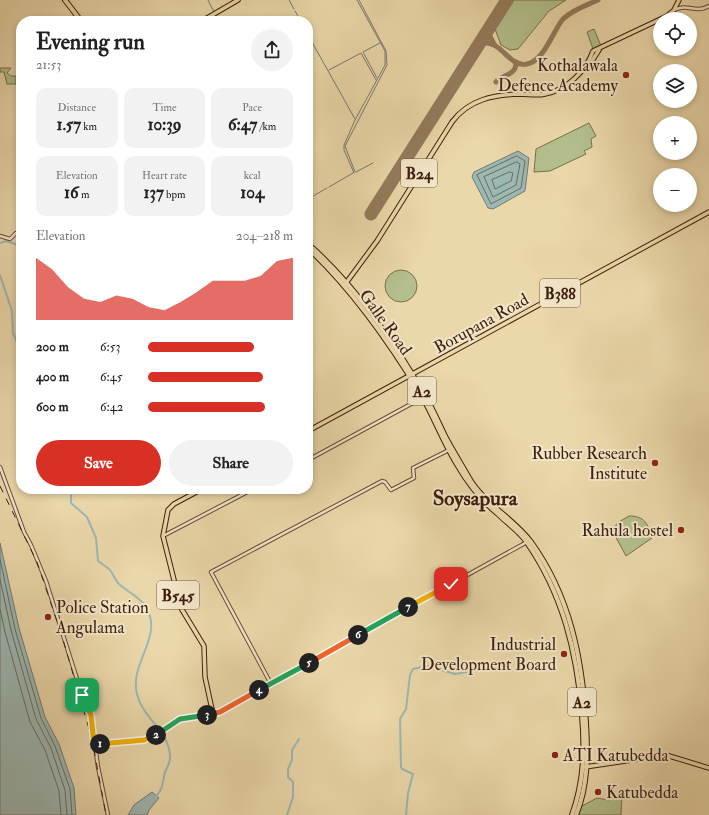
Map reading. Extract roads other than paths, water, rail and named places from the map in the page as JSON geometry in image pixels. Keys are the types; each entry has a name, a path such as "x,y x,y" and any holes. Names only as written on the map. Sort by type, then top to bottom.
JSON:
{"highway":[{"path":"64,0 74,16"},
{"path":"64,0 77,16"},
{"name":"Galle Road","path":"313,249 343,282 425,396 446,439 477,490 528,541 550,573 568,616 581,668 587,734 585,767"},
{"name":"Galle Road","path":"313,253 343,282"},
{"name":"Galle Road","path":"410,376 449,450 477,495 528,541 550,582 571,639 581,690 585,767"},
{"name":"A2","path":"572,815 578,798 585,767"},
{"name":"A2","path":"576,815 583,792 585,767"}],"main road":[{"path":"211,16 238,0"},
{"path":"674,10 679,0"},
{"name":"B24","path":"343,282 351,275 377,241 456,116 484,99 495,95 542,95 550,93 577,77 593,57 595,52 602,47 667,16 674,10"},
{"name":"Borupana Road","path":"313,428 709,212"},
{"name":"B545","path":"193,494 174,504 168,510 163,536 165,549 182,610 204,646 205,677 213,714"},
{"path":"585,767 666,755 709,768"}],"street":[{"path":"674,10 685,7 700,11 709,6"},
{"path":"0,236 10,239 16,233"},
{"path":"313,457 422,398"},
{"path":"271,684 211,572 382,481 385,482 391,490 414,478 413,468 449,450"},
{"path":"0,467 24,532 46,582 82,695 91,715 94,744 108,815"},
{"path":"163,536 243,494"},
{"path":"94,744 144,740 157,734 180,719 220,712 528,541"}],"water":[{"path":"518,151 529,158 525,191 493,209 488,208 472,177 474,172"},
{"path":"0,543 19,628 45,717 59,744 74,788 76,815 0,815"},
{"path":"152,792 159,798 149,810 147,815 128,815 134,805"}],"waterway":[{"path":"208,0 214,12"},
{"path":"289,0 294,9"},
{"path":"354,173 344,150 344,145 355,120 385,65 385,51 357,0"},
{"path":"355,172 345,146 387,65 386,51 359,0"},
{"path":"295,11 298,16"},
{"path":"377,78 363,52 380,43"},
{"path":"313,44 355,119"},
{"path":"329,70 361,53 376,80"},
{"path":"356,172 373,163"},
{"path":"329,187 353,173"},
{"path":"313,196 327,188"},
{"path":"0,243 6,241 16,244"},
{"path":"0,275 12,311 13,333 16,340"},
{"path":"71,494 71,503 87,517 96,538 98,561 110,570 118,583 143,603 150,618 151,629 149,640 141,661 136,683 140,703 166,740 169,749 170,762 165,772 162,788 156,797"},
{"path":"406,815 408,793 413,774 402,769 401,767 400,719 406,709 410,675 413,669 427,666 455,674 467,672"},
{"path":"287,815 293,797 293,782 288,777 288,769 292,760 292,750 299,739"}],"railway":[{"path":"0,486 37,562 62,636 92,739 106,815"}],"place":[{"name":"Kothalawala Defence Academy","path":"626,75"},
{"name":"Rubber Research Institute","path":"655,463"},
{"name":"Rahula hostel","path":"681,530"},
{"name":"Police Station Angulama","path":"48,617"},
{"name":"Industrial Development Board","path":"564,654"},
{"name":"ATI Katubedda","path":"555,755"},
{"name":"Katubedda","path":"598,792"}],"district":[{"name":"Soysapura","path":"475,498"}]}
